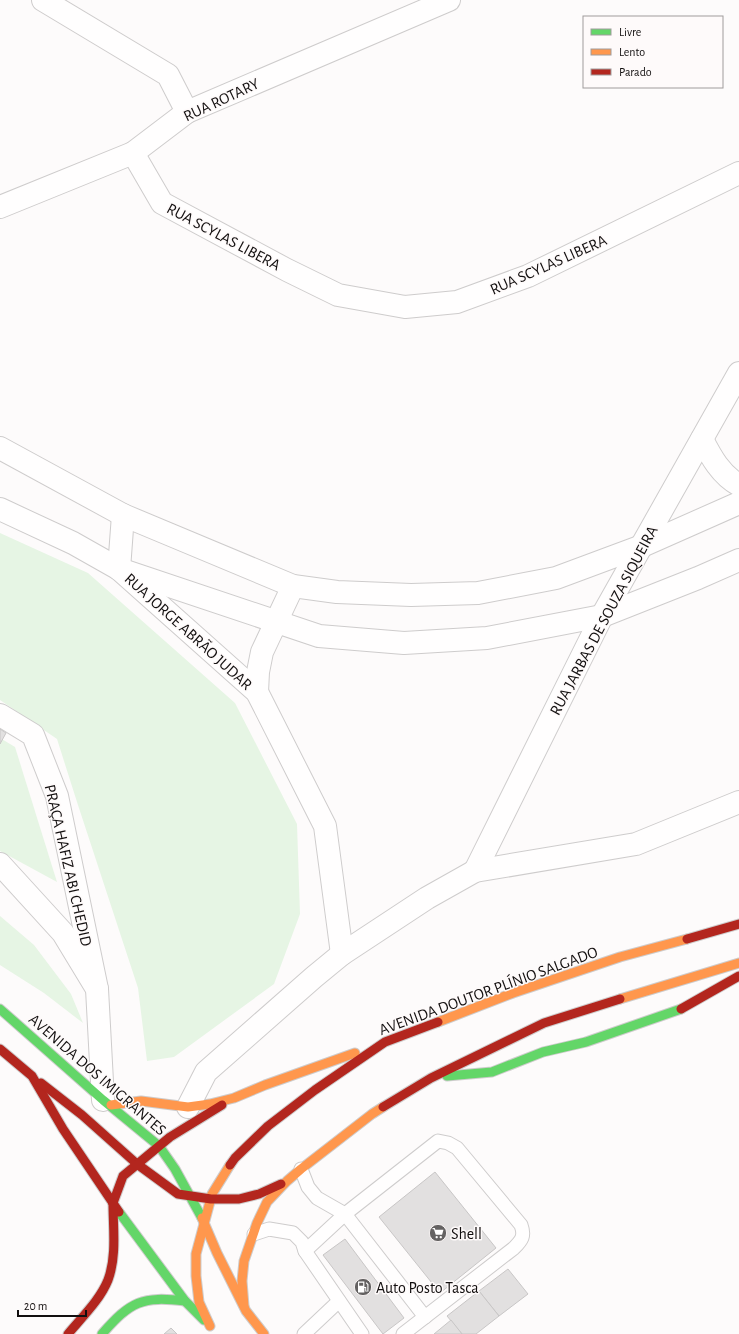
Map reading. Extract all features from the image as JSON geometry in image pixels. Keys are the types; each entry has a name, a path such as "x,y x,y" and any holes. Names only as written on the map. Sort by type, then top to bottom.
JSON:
{"main road":[{"name":"AVENIDA DOUTOR PLÍNIO SALGADO","path":"210,1326 199,1302 196,1276 196,1254 211,1199 220,1180 235,1158 268,1126 315,1090 385,1042 513,993 620,957 739,924"},
{"path":"244,1306 242,1281 244,1261 257,1222 267,1202 301,1169 372,1114 431,1078 544,1023 739,963"},
{"path":"431,1078 492,1072 543,1052 586,1042 682,1009 739,976"},
{"name":"AVENIDA DOS IMIGRANTES","path":"0,1009 159,1146 175,1169 205,1224 217,1253 246,1311 264,1334"},
{"path":"68,1334 98,1298 108,1279 112,1260 112,1203 123,1176 159,1146 212,1110 234,1098 265,1085 385,1042"},
{"path":"0,1049 82,1115 137,1164 178,1194 211,1199 239,1199 260,1194 287,1181"},
{"path":"32,1076 63,1129 112,1203 185,1301 217,1334"},
{"path":"107,1102 141,1101 188,1106 210,1104 234,1098"},
{"path":"102,1334 116,1317 135,1303 152,1299 185,1301"}],"street":[{"path":"43,0 168,74 187,112"},
{"name":"RUA ROTARY","path":"1,206 133,154 187,112 449,0"},
{"name":"RUA SCYLAS LIBERA","path":"133,154 162,203 287,270 338,295 404,308 457,302 528,276 733,182"},
{"name":"RUA JARBAS DE SOUZA SIQUEIRA","path":"475,871 602,616 739,373"},
{"path":"702,439 714,463 739,485"},
{"path":"0,448 123,515 293,586 337,592 411,595 478,593 556,578 642,546 739,503"},
{"name":"RUA JORGE ABRÃO JUDAR","path":"0,509 73,543 119,569 257,692 326,826 342,954"},
{"path":"123,515 119,569 319,636 404,643 487,638 602,616 739,560"},
{"path":"257,692 258,672 262,652 293,586"},
{"name":"PRAÇA HAFIZ ABI CHEDID","path":"0,715 33,735 56,796 97,989 107,1102"},
{"path":"188,1106 206,1072 342,954 427,898 475,871 636,844 739,802"},
{"name":"PRAÇA HAFIZ ABI CHEDID","path":"0,864 63,933 97,989"}],"lane":[{"path":"305,1251 344,1214 438,1140 457,1148 521,1225 524,1233 521,1240 403,1334"},
{"path":"301,1169 308,1187 318,1198 344,1214 425,1317"},
{"path":"254,1234 269,1230 293,1233 302,1242 305,1251 362,1334"},
{"path":"304,1334 339,1301"}],"green space":[{"path":"0,533 88,573 235,703 297,824 300,914 274,984 174,1057 147,1061 138,988 57,739 0,700"},
{"path":"0,738 15,747 57,882 0,851"},
{"path":"0,916 34,945 71,994 83,1023 44,993 0,965"}],"building":[{"path":"0,729 6,733 0,744"},
{"name":"Shell","path":"435,1172 496,1248 440,1293 379,1217"},
{"name":"Auto Posto Tasca","path":"345,1239 404,1318 383,1334 323,1255"},
{"path":"508,1269 528,1294 499,1316 479,1291"},
{"path":"479,1291 499,1316 476,1334 462,1334 447,1316"},
{"path":"451,1320 462,1334 434,1334"},
{"path":"171,1328 177,1334 164,1334"}],"traffic: fast":[{"path":"0,1009 103,1100 159,1146 175,1169 202,1218"},
{"path":"447,1076 492,1072 543,1052 586,1042 681,1009"},
{"path":"119,1212 185,1301 204,1320"},
{"path":"102,1334 121,1314 138,1303 158,1299 185,1301"}],"traffic: slow":[{"path":"438,1022 513,993 620,957 687,939"},
{"path":"620,999 739,963"},
{"path":"111,1105 141,1101 188,1107 210,1104 234,1098 265,1085 355,1053"},
{"path":"244,1306 242,1281 244,1261 257,1223 267,1202 301,1169 383,1107"},
{"path":"210,1326 199,1302 196,1276 196,1254 212,1194 230,1165"},
{"path":"202,1218 217,1253 246,1311 264,1334"}],"traffic: jam":[{"path":"687,939 739,924"},
{"path":"681,1009 739,976"},
{"path":"383,1107 431,1078 544,1023 620,999"},
{"path":"230,1165 235,1158 268,1126 315,1090 385,1042 438,1022"},
{"path":"0,1049 32,1076 63,1129 119,1212"},
{"path":"41,1083 82,1115 137,1164 178,1194 211,1199 239,1199 259,1194 281,1184"},
{"path":"113,1203 123,1176 170,1137 222,1105"},
{"path":"68,1334 96,1301 108,1280 114,1252 113,1203"}],"place":[{"name":"Shell","path":"438,1233"},
{"name":"Auto Posto Tasca","path":"363,1287"}]}
